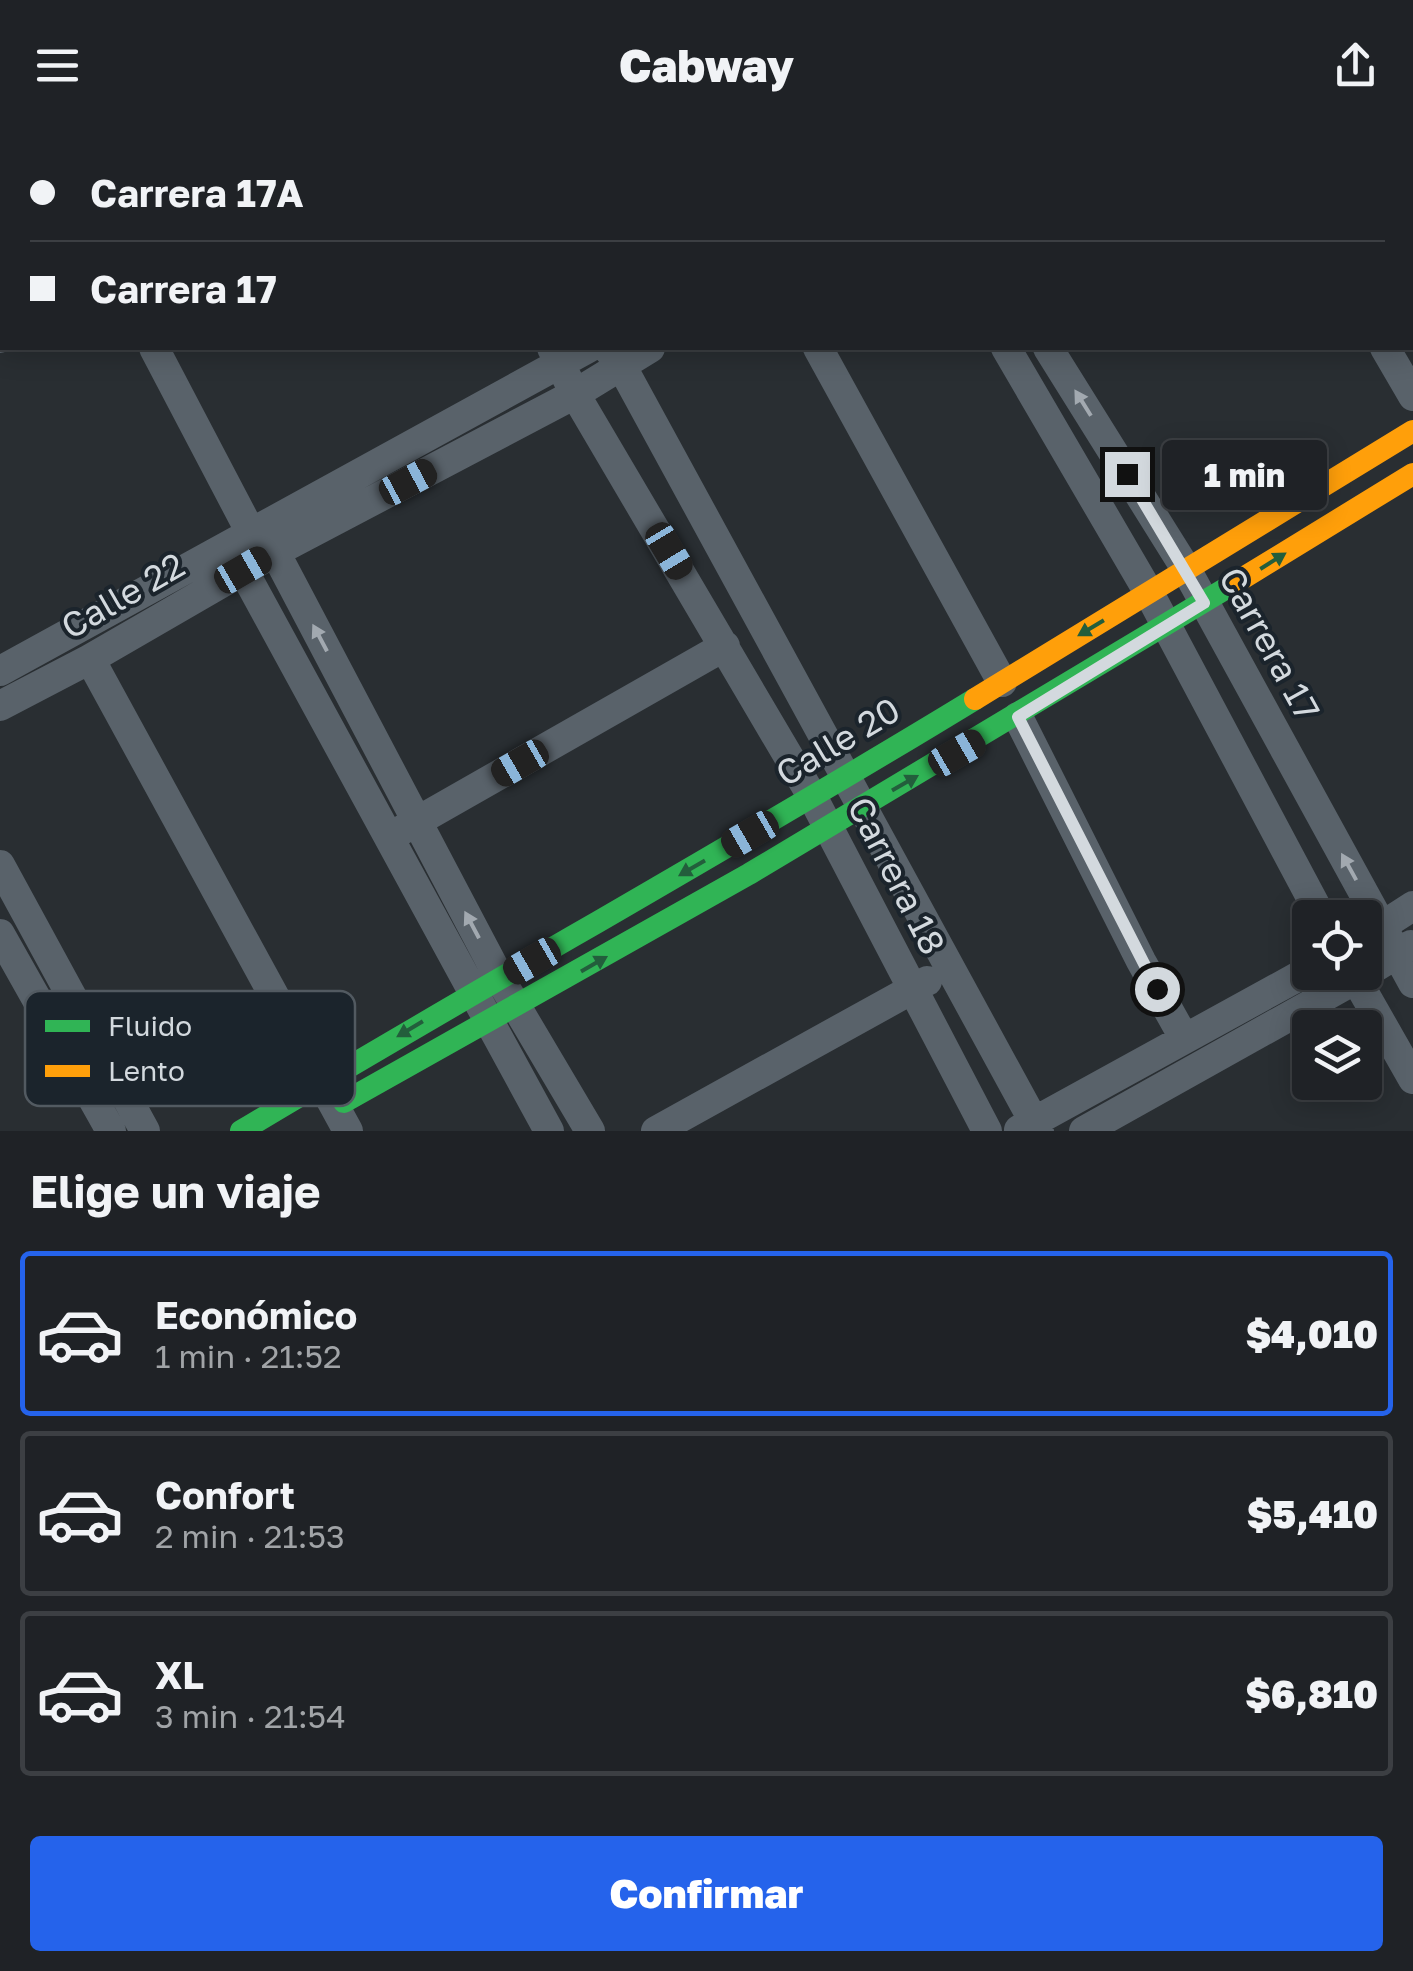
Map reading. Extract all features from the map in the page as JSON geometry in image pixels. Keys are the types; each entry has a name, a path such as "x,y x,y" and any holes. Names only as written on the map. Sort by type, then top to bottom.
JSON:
{"street":[{"path":"155,350 250,531 275,552 500,979 590,1131"},
{"name":"Calle 22","path":"0,706 275,552 576,394 614,356 641,350"},
{"path":"819,350 1002,682"},
{"path":"1007,350 1149,592 1312,900"},
{"name":"Carrera 17","path":"1049,350 1186,569 1357,900"},
{"path":"1385,350 1413,396"},
{"name":"Calle 22","path":"0,671 557,355"},
{"name":"Carrera 18","path":"557,355 576,394 813,798 987,1131"},
{"name":"Carrera 18","path":"614,356 865,806 1030,1127"},
{"name":"Calle 20","path":"355,1090 472,992 813,798 1413,432"},
{"name":"Calle 20","path":"355,1096 519,1008 1018,717 1413,474"},
{"path":"250,531 243,570 549,1131"},
{"path":"388,838 725,646"},
{"path":"90,659 269,991"},
{"path":"1018,717 1184,1038"},
{"path":"0,865 68,991"},
{"path":"1382,926 1413,906"},
{"path":"0,934 32,991"},
{"name":"Carrera 17","path":"1382,937 1405,949 1413,983"},
{"path":"1382,961 1405,949"},
{"path":"656,1131 950,966"},
{"path":"1030,1127 1292,980"},
{"path":"1084,1131 1330,990"},
{"path":"1362,990 1413,1078"},
{"path":"97,1106 111,1131"},
{"path":"130,1106 144,1131"},
{"name":"Calle 20","path":"241,1131 332,1109"}],"traffic: fast":[{"path":"355,1096 749,874 1235,583"},
{"path":"355,1064 975,699"},
{"path":"241,1131 283,1106"}],"traffic: slow":[{"path":"975,699 1413,431"},
{"path":"1235,583 1413,474"}],"route":[{"path":"1127,474 1204,603 1018,717 1157,989"}]}
